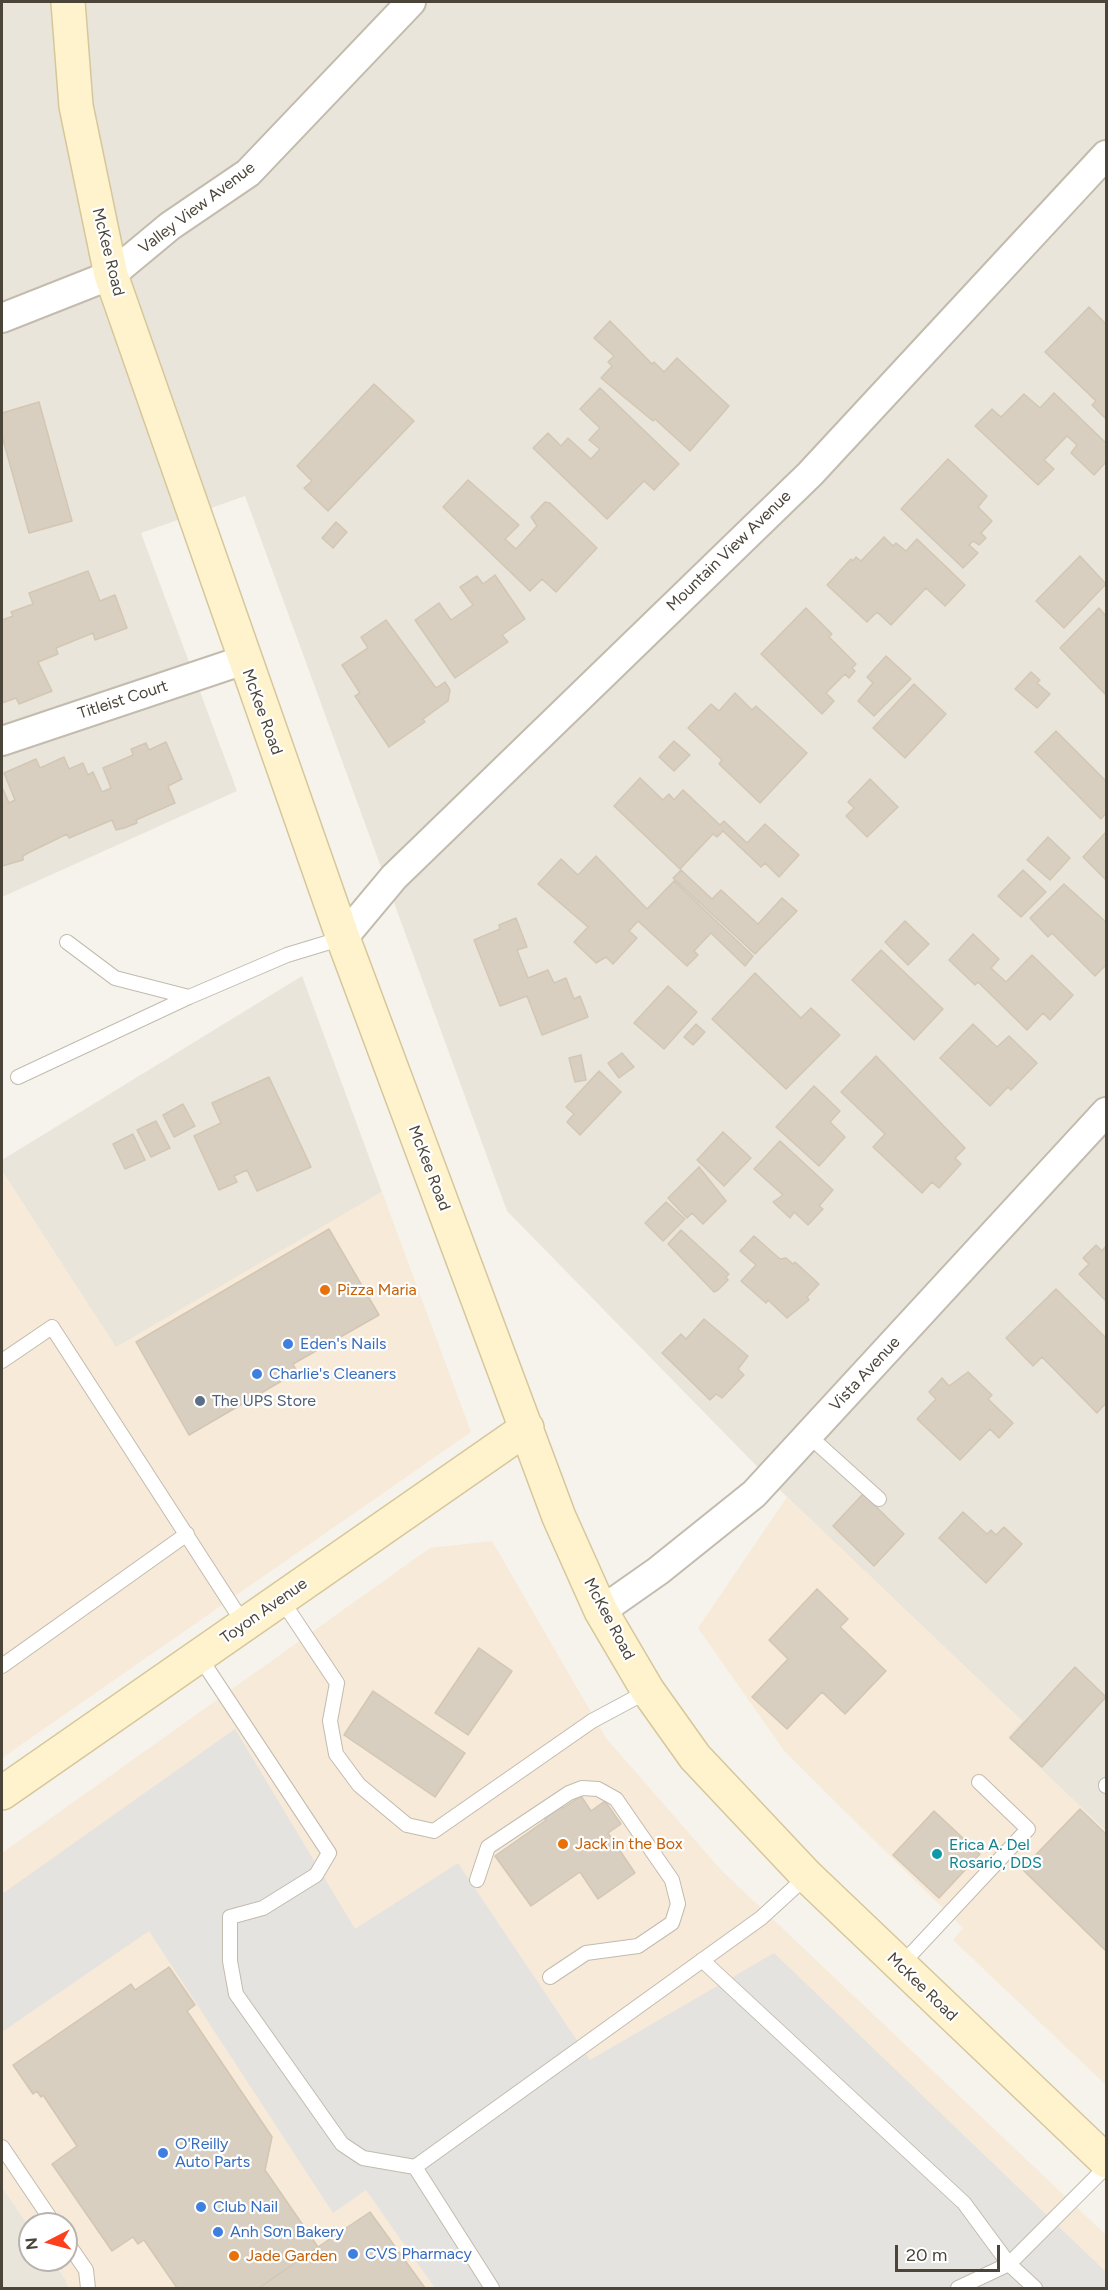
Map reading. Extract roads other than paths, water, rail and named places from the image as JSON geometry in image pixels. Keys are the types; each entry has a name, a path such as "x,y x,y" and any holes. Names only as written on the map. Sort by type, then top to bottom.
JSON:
{"street":[{"name":"McKee Road","path":"68,2 76,106 111,276 343,938 559,1517 601,1611 648,1691 696,1757 807,1876 1107,2161"},
{"name":"Valley View Avenue","path":"2,318 111,276 170,226 248,173 411,2"},
{"name":"Mountain View Avenue","path":"343,938 394,877 810,474 1107,155"},
{"name":"Titleist Court","path":"2,741 244,660"},
{"name":"Vista Avenue","path":"601,1611 658,1571 754,1494 1107,1112"},
{"name":"Toyon Avenue","path":"5,1783 199,1656 527,1428"}],"lane":[{"path":"18,1077 189,997 287,955 343,938"},
{"path":"67,942 115,978 189,997"},
{"path":"2,1361 52,1327 244,1624"},
{"path":"808,1435 879,1499"},
{"path":"2,1666 187,1534"},
{"path":"281,1599 337,1683 330,1721 336,1754 359,1785 407,1825 434,1831 592,1721 648,1691"},
{"path":"199,1656 329,1852 316,1875 264,1908 231,1917 230,1961 236,1994 342,2144 363,2158 415,2167 761,1918 807,1876"},
{"path":"900,1966 1028,1829 979,1782"},
{"path":"477,1880 488,1847 569,1793 582,1788 598,1789 616,1799 672,1880 678,1904 672,1923 638,1946 586,1953 550,1977"},
{"path":"702,1960 964,2203 1009,2264 1035,2289"},
{"path":"2,2147 46,2212"},
{"path":"415,2167 492,2289"},
{"path":"958,2289 1009,2264 1107,2167"},
{"path":"78,2258 86,2270 88,2289"}],"place":[{"name":"Pizza Maria","path":"325,1290"},
{"name":"Eden's Nails","path":"288,1344"},
{"name":"Charlie's Cleaners","path":"257,1374"},
{"name":"The UPS Store","path":"200,1401"},
{"name":"Jack in the Box","path":"563,1844"},
{"name":"Erica A. Del Rosario, DDS","path":"937,1854"},
{"name":"O'Reilly Auto Parts","path":"163,2153"},
{"name":"Club Nail","path":"201,2207"},
{"name":"Anh Sơn Bakery","path":"218,2232"},
{"name":"CVS Pharmacy","path":"353,2254"},
{"name":"Jade Garden","path":"234,2256"}]}
